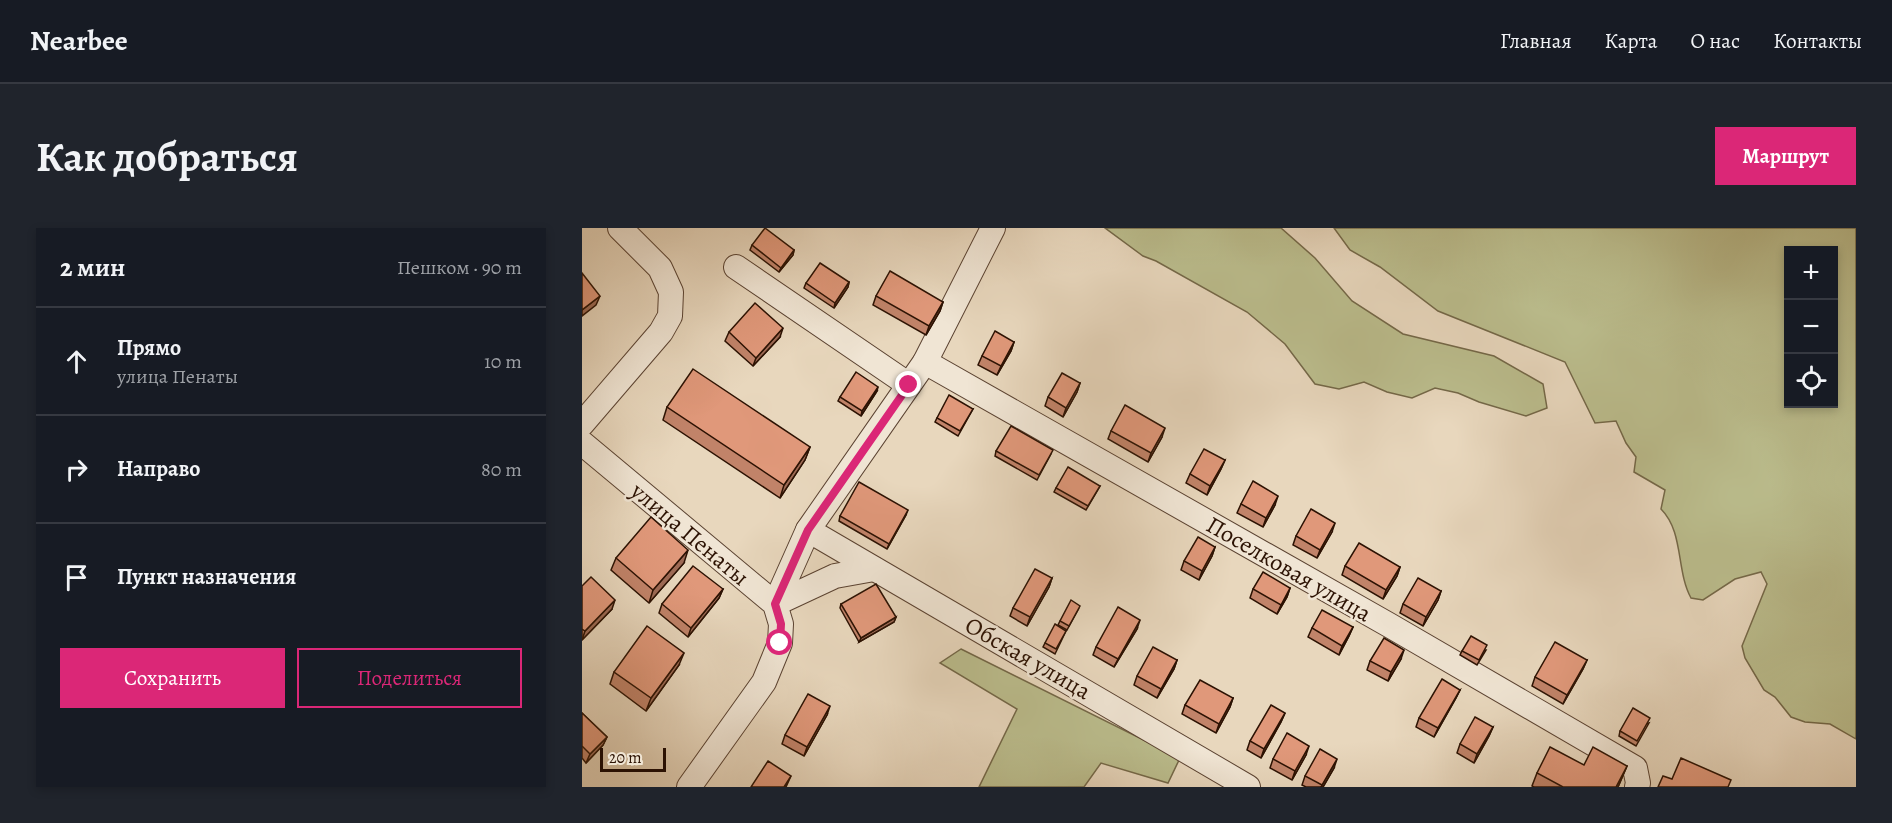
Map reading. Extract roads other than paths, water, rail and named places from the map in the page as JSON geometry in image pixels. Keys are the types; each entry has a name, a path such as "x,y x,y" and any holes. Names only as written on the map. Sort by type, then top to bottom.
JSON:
{"street":[{"path":"582,424 662,332 670,316 671,292 660,268 620,228"},
{"path":"689,787 764,682 780,643 781,624 775,604 808,530 925,362 993,228"},
{"path":"736,267 909,385"},
{"name":"Поселковая улица","path":"925,362 1635,768 1637,787"},
{"name":"улица Пенаты","path":"582,443 775,604"},
{"name":"Обская улица","path":"808,530 1248,787"},
{"path":"775,604 835,576 874,568"}]}
